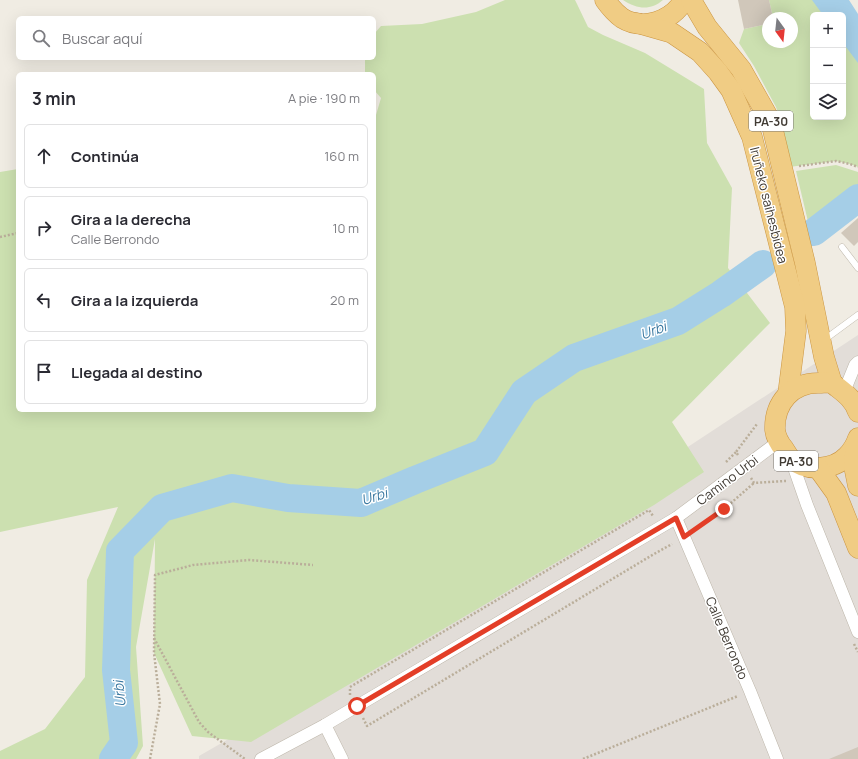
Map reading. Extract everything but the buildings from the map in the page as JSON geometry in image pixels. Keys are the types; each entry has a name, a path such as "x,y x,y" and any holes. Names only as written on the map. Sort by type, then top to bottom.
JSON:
{"highway":[{"name":"PA-30","path":"605,0 611,9 623,18 637,23 652,23 668,18 680,7 684,0"},
{"name":"Iruñeko saihesbidea","path":"691,0 707,27 741,69 771,122 805,263 824,357 838,388"},
{"name":"Iruñeko saihesbidea","path":"637,23 672,32 700,52 718,72 731,90 752,137 795,307 796,331 788,394"},
{"path":"788,394 799,387 812,383 838,388"},
{"name":"PA-30","path":"838,388 852,399 858,412"},
{"name":"PA-30","path":"788,394 780,406 775,418 775,432 778,442 791,459 804,466 818,468 834,465 847,457 857,441"},
{"name":"PA-30","path":"857,441 854,466 858,486"},
{"name":"PA-30","path":"818,468 836,493 858,548"}],"street":[{"path":"838,388 858,362"},
{"name":"Camino Urbi","path":"261,759 357,706 676,518 778,442"},
{"path":"791,459 807,505 858,632"},
{"name":"Calle Berrondo","path":"676,518 750,691 777,759"},
{"path":"325,724 342,759"}],"lane":[{"path":"842,247 858,268"},
{"path":"821,342 858,315"}],"path":[{"path":"782,167 836,161 858,167"},
{"path":"0,237 16,233"},
{"path":"721,467 736,452 760,421"},
{"path":"736,452 754,483"},
{"path":"655,519 648,510 350,687 350,694 367,726 684,537 724,509 754,483 786,482"},
{"path":"150,759 160,704 154,653 155,576 193,565 249,560 313,565"},
{"path":"154,638 199,722 208,732 245,759"},
{"path":"583,759 750,691"},
{"path":"344,698 350,694"}],"shaded area":[{"path":"858,335 858,759 199,759 199,756 388,647"}],"green space":[{"path":"505,0 575,0 588,27 645,53 704,89 707,143 732,188 728,268 770,323 672,422 704,472 654,505 251,742 192,736 154,653 155,539 136,647 143,746 136,759 0,759 0,751 45,729 85,677 87,580 118,507 0,532 0,172 16,169 16,412 376,412 376,115 381,98 376,92 376,72 365,72 365,60 376,60 376,32 381,26 422,24 476,12"},
{"path":"623,0 663,0 653,6 643,8"},
{"path":"769,0 814,0 823,12 810,12 810,120 846,120 846,45 858,62 858,167 836,161 789,167 783,127 776,107 754,66 739,43 744,29 762,25 762,48 798,48 798,12 772,12"},
{"path":"836,165 858,172 858,195 810,230 796,171"}],"water":[{"path":"812,0 849,0 858,14 858,63 846,47 846,12 821,12"}],"waterway":[{"name":"Urbi","path":"814,232 858,198"},
{"name":"Urbi","path":"113,759 124,743 116,670 120,551 162,508 232,488 288,498 361,503 485,452 524,392 574,358 678,321 721,294 763,264"}],"route":[{"path":"357,706 676,518 684,537 724,509"}]}
